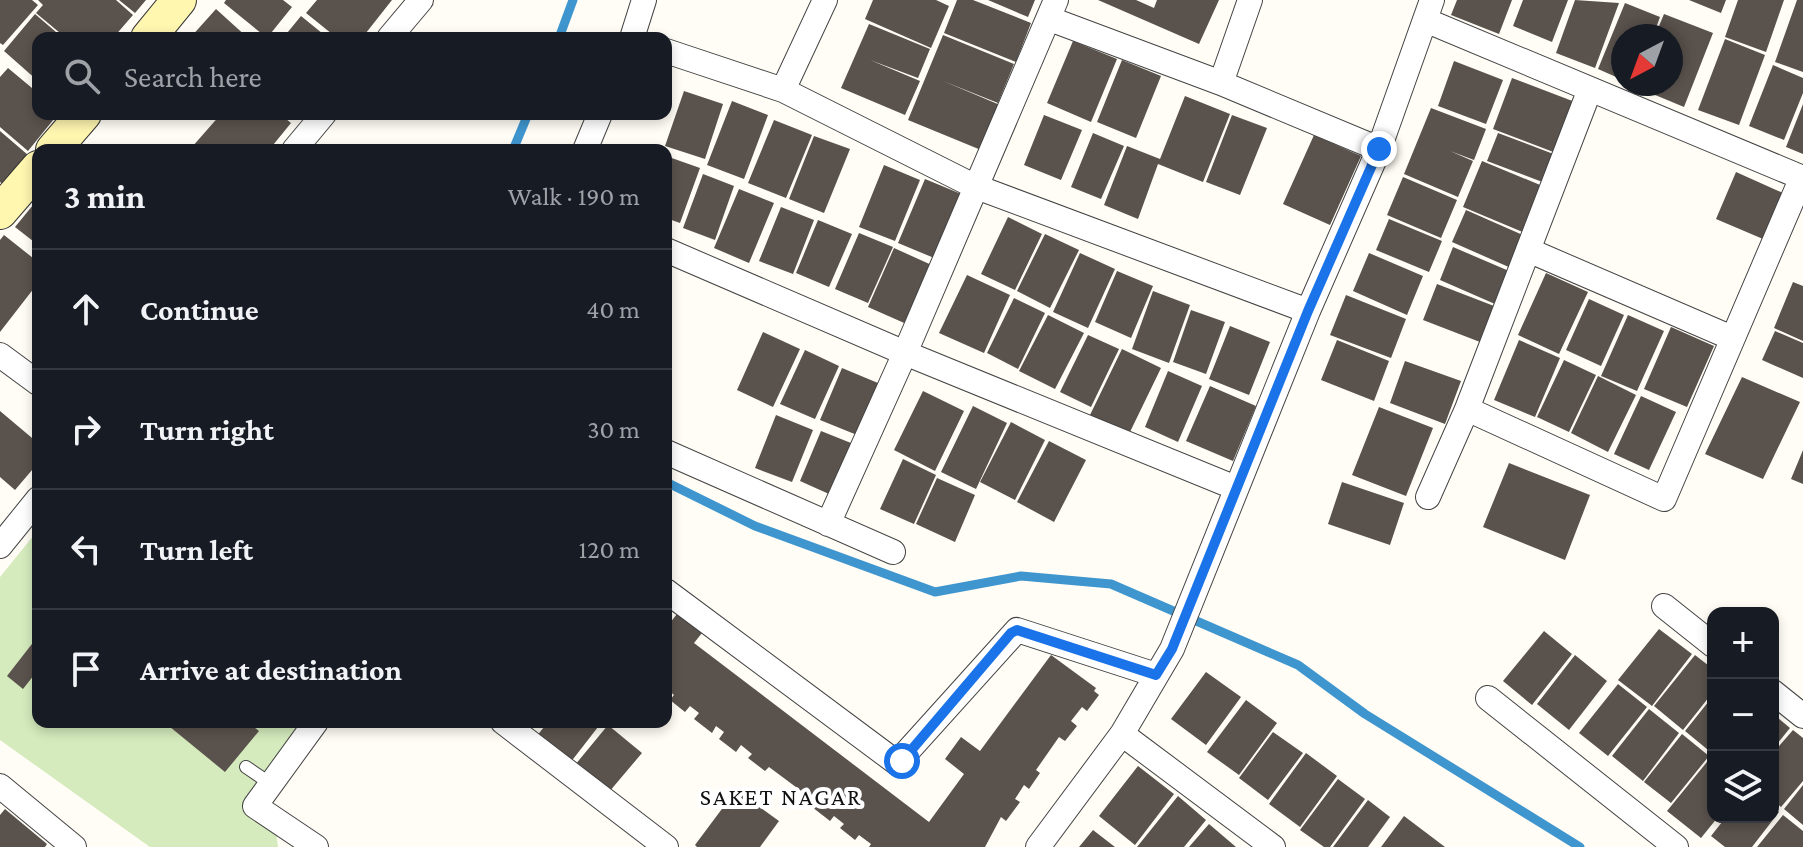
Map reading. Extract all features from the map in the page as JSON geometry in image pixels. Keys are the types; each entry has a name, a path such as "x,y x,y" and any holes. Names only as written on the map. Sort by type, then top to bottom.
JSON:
{"street":[{"path":"153,32 179,0"},
{"path":"394,32 421,0"},
{"path":"634,32 644,0"},
{"path":"783,90 825,0"},
{"path":"1221,83 1250,0"},
{"path":"828,524 1053,9 1379,149"},
{"path":"1038,847 1122,734 1172,649 1308,311 1379,149 1429,10 1590,89 1802,177 1664,499 1467,409"},
{"path":"672,53 783,90 974,186 1308,311"},
{"path":"1428,497 1467,409 1590,89"},
{"path":"65,144 80,120"},
{"path":"299,144 319,120"},
{"path":"588,144 598,120"},
{"path":"0,212 32,175"},
{"path":"1528,250 1732,338"},
{"path":"672,253 905,353 1236,488"},
{"path":"0,355 32,379"},
{"path":"672,455 893,552"},
{"path":"0,546 32,506"},
{"path":"672,595 897,763 1017,630 1156,675"},
{"path":"1664,606 1707,640"},
{"path":"1779,697 1803,716"},
{"path":"1488,698 1676,847"},
{"path":"312,728 255,806 316,847"},
{"path":"511,728 666,847"},
{"path":"1122,734 1273,847"},
{"path":"0,786 74,847"}],"lane":[{"path":"246,767 271,784"}],"green space":[{"path":"32,537 32,728 318,728 272,796 278,847 150,847 0,740 0,577"}],"building":[{"path":"0,0 32,0 38,5 3,45 0,43"},
{"path":"38,0 116,0 133,15 118,32 59,32 36,13 43,5"},
{"path":"119,0 146,0 135,13"},
{"path":"226,0 283,0 292,7 272,32 260,32 224,3"},
{"path":"317,0 392,0 367,32 330,32 306,13"},
{"path":"873,0 936,0 949,6 931,48 865,19"},
{"path":"957,0 973,0 1031,23 1016,62 944,33"},
{"path":"988,0 1035,0 1028,17"},
{"path":"1098,0 1136,0 1154,8 1157,0 1219,0 1199,44"},
{"path":"1457,0 1512,0 1499,34 1451,15"},
{"path":"1523,0 1568,0 1552,42 1513,26"},
{"path":"1575,0 1619,3 1595,68 1556,53"},
{"path":"1689,0 1726,0 1721,13"},
{"path":"1738,0 1784,0 1766,52 1725,37"},
{"path":"1797,0 1803,0 1803,72 1775,62"},
{"path":"1625,3 1660,17 1657,24 1616,24"},
{"path":"216,9 241,32 195,32"},
{"path":"35,14 56,32 32,32 32,76 4,51"},
{"path":"1664,14 1713,33 1684,107 1658,96 1683,96 1683,24 1660,24"},
{"path":"301,16 321,32 288,32"},
{"path":"869,24 930,49 918,78 870,60 920,81 905,115 841,88"},
{"path":"943,35 1014,64 998,103 943,81 1000,105 981,150 908,120"},
{"path":"1611,37 1611,75 1598,69"},
{"path":"1725,39 1765,55 1739,125 1698,110"},
{"path":"1073,41 1117,59 1091,122 1047,103"},
{"path":"1122,60 1161,76 1136,138 1097,122"},
{"path":"1454,61 1503,80 1486,124 1438,106"},
{"path":"1773,65 1803,78 1803,93 1784,140 1749,126"},
{"path":"8,68 32,88 32,120 53,120 28,151 0,127 0,77"},
{"path":"1512,78 1575,102 1556,153 1493,129"},
{"path":"684,91 723,104 705,159 666,144"},
{"path":"1185,96 1230,114 1203,182 1158,164 1138,219 1104,205 1127,146 1160,159"},
{"path":"732,101 768,115 744,179 707,165"},
{"path":"1803,104 1803,154 1786,147"},
{"path":"1431,108 1486,129 1474,160 1450,151 1473,161 1458,197 1404,174"},
{"path":"1044,115 1082,130 1061,180 1024,165"},
{"path":"1232,115 1267,128 1240,195 1206,182"},
{"path":"216,120 287,120 291,123 274,144 195,144"},
{"path":"774,120 812,135 786,198 748,183"},
{"path":"0,131 28,155 3,184 0,182"},
{"path":"1093,133 1124,146 1101,199 1071,187"},
{"path":"1498,133 1556,155 1545,183 1487,161"},
{"path":"1314,135 1361,156 1330,225 1283,204"},
{"path":"814,136 850,149 824,213 789,199"},
{"path":"672,158 700,168 680,223 672,220"},
{"path":"1482,161 1545,187 1525,233 1463,207"},
{"path":"884,165 920,180 895,241 859,227"},
{"path":"1736,172 1783,193 1763,239 1716,219"},
{"path":"703,174 734,186 715,240 683,228"},
{"path":"1403,177 1457,200 1441,238 1387,215"},
{"path":"925,179 966,196 939,260 898,243"},
{"path":"739,189 774,203 749,263 714,248"},
{"path":"32,206 32,240 15,227"},
{"path":"781,207 814,220 793,274 759,261"},
{"path":"1466,210 1525,236 1511,268 1452,242"},
{"path":"1008,217 1042,234 1015,290 981,274"},
{"path":"1389,219 1442,241 1429,272 1376,250"},
{"path":"818,220 852,234 829,287 796,273"},
{"path":"859,233 893,247 868,303 835,289"},
{"path":"1045,234 1079,250 1050,308 1017,291"},
{"path":"4,235 32,257 32,291 0,332 0,240"},
{"path":"1453,247 1509,271 1495,304 1440,280"},
{"path":"894,248 936,267 911,326 868,307"},
{"path":"1080,253 1115,269 1088,328 1053,312"},
{"path":"1369,253 1423,276 1407,315 1353,291"},
{"path":"1117,271 1153,286 1131,338 1095,322"},
{"path":"1546,273 1588,292 1559,354 1518,335"},
{"path":"967,275 1010,295 984,353 939,333"},
{"path":"1793,282 1803,286 1803,341 1774,328"},
{"path":"1437,284 1494,306 1480,342 1423,320"},
{"path":"1153,291 1190,305 1169,363 1132,349"},
{"path":"1346,295 1406,319 1391,358 1330,335"},
{"path":"1014,298 1045,313 1018,369 987,353"},
{"path":"1589,299 1624,315 1601,366 1566,350"},
{"path":"1191,310 1225,322 1206,374 1173,362"},
{"path":"1048,315 1084,333 1055,389 1019,371"},
{"path":"1628,315 1664,331 1637,391 1601,376"},
{"path":"1230,326 1270,342 1249,395 1209,379"},
{"path":"1671,327 1714,346 1687,407 1644,389"},
{"path":"1775,331 1803,343 1803,378 1762,360"},
{"path":"763,332 800,349 773,407 737,390"},
{"path":"1088,335 1119,349 1091,407 1060,392"},
{"path":"1337,340 1389,361 1374,401 1321,380"},
{"path":"1519,340 1560,358 1535,417 1494,400"},
{"path":"1122,349 1161,368 1129,434 1090,415"},
{"path":"805,350 839,366 815,419 780,404"},
{"path":"1564,360 1596,375 1569,432 1537,417"},
{"path":"1405,361 1461,381 1445,424 1390,403"},
{"path":"842,368 878,383 857,435 820,420"},
{"path":"1168,371 1202,386 1178,442 1145,427"},
{"path":"1598,376 1636,395 1608,452 1571,433"},
{"path":"1742,377 1800,402 1763,479 1705,454"},
{"path":"1210,386 1256,406 1233,461 1186,441"},
{"path":"923,391 964,411 935,471 894,450"},
{"path":"1641,396 1676,412 1649,470 1614,454"},
{"path":"973,406 1007,423 976,489 941,472"},
{"path":"1379,407 1433,428 1406,496 1352,475"},
{"path":"0,411 32,438 32,470 15,490 0,477"},
{"path":"776,415 813,430 792,482 755,468"},
{"path":"1011,422 1045,440 1015,500 980,482"},
{"path":"821,431 851,443 829,494 800,481"},
{"path":"1049,441 1086,460 1054,522 1017,502"},
{"path":"1803,450 1803,484 1791,479"},
{"path":"903,459 936,475 914,524 880,509"},
{"path":"1509,463 1590,495 1565,560 1483,527"},
{"path":"937,478 975,495 955,542 916,524"},
{"path":"1342,482 1404,503 1390,545 1328,524"},
{"path":"681,609 706,628 694,643 929,822 964,774 945,759 961,737 980,751 1051,655 1096,688 1094,691 1099,695 1087,711 1082,707 1071,721 1077,726 1065,741 1059,737 1036,770 1040,773 1029,789 1024,785 1015,799 1020,802 1006,821 1001,817 985,847 869,847 871,844 859,835 855,840 840,828 844,824 834,816 830,821 812,807 816,802 769,767 765,771 748,758 752,754 741,745 736,752 719,739 724,732 716,726 712,733 694,719 699,713 690,706 685,712 672,702 672,620"},
{"path":"1659,629 1692,654 1652,706 1618,680"},
{"path":"1544,631 1572,654 1532,705 1503,681"},
{"path":"32,644 32,678 23,689 7,676"},
{"path":"1575,655 1607,681 1569,730 1537,704"},
{"path":"1695,655 1707,664 1707,700 1683,730 1654,706"},
{"path":"1206,672 1241,697 1206,745 1171,719"},
{"path":"1618,684 1647,707 1608,756 1579,733"},
{"path":"1246,700 1277,723 1239,775 1207,752"},
{"path":"1707,704 1707,749 1685,731"},
{"path":"1649,709 1679,733 1643,781 1612,756"},
{"path":"1779,719 1790,728 1779,742"},
{"path":"171,728 255,728 259,731 225,772"},
{"path":"543,728 597,728 570,763 536,737"},
{"path":"606,728 612,728 642,753 609,792 575,765"},
{"path":"1793,730 1803,738 1803,781 1781,807 1779,805 1779,746"},
{"path":"1273,732 1303,753 1268,800 1239,778"},
{"path":"1682,734 1707,754 1707,758 1671,803 1644,782"},
{"path":"1306,753 1337,776 1300,827 1269,804"},
{"path":"1707,762 1707,823 1713,823 1701,838 1667,811"},
{"path":"1138,766 1174,794 1135,845 1099,816"},
{"path":"1338,779 1365,799 1330,847 1324,847 1300,830"},
{"path":"1803,785 1803,825 1784,809"},
{"path":"736,790 779,821 760,847 697,847 695,845"},
{"path":"1178,796 1206,820 1184,847 1137,847"},
{"path":"1368,800 1390,817 1368,847 1333,847"},
{"path":"5,809 47,844 45,847 0,847 0,815"},
{"path":"1783,815 1803,831 1803,847 1757,847"},
{"path":"1404,816 1445,847 1381,847"},
{"path":"1721,823 1771,823 1752,847 1725,847 1711,836"},
{"path":"1209,824 1236,847 1189,847"},
{"path":"1093,830 1115,847 1079,847"}],"waterway":[{"path":"561,32 573,0"},
{"path":"516,144 526,120"},
{"path":"672,485 755,526 935,592 1021,576 1111,584 1298,665 1365,714 1580,847"}],"district":[{"name":"SAKET NAGAR","path":"781,796"}],"route":[{"path":"902,761 1011,633 1017,630 1156,675 1172,649 1308,311 1379,149"}]}
